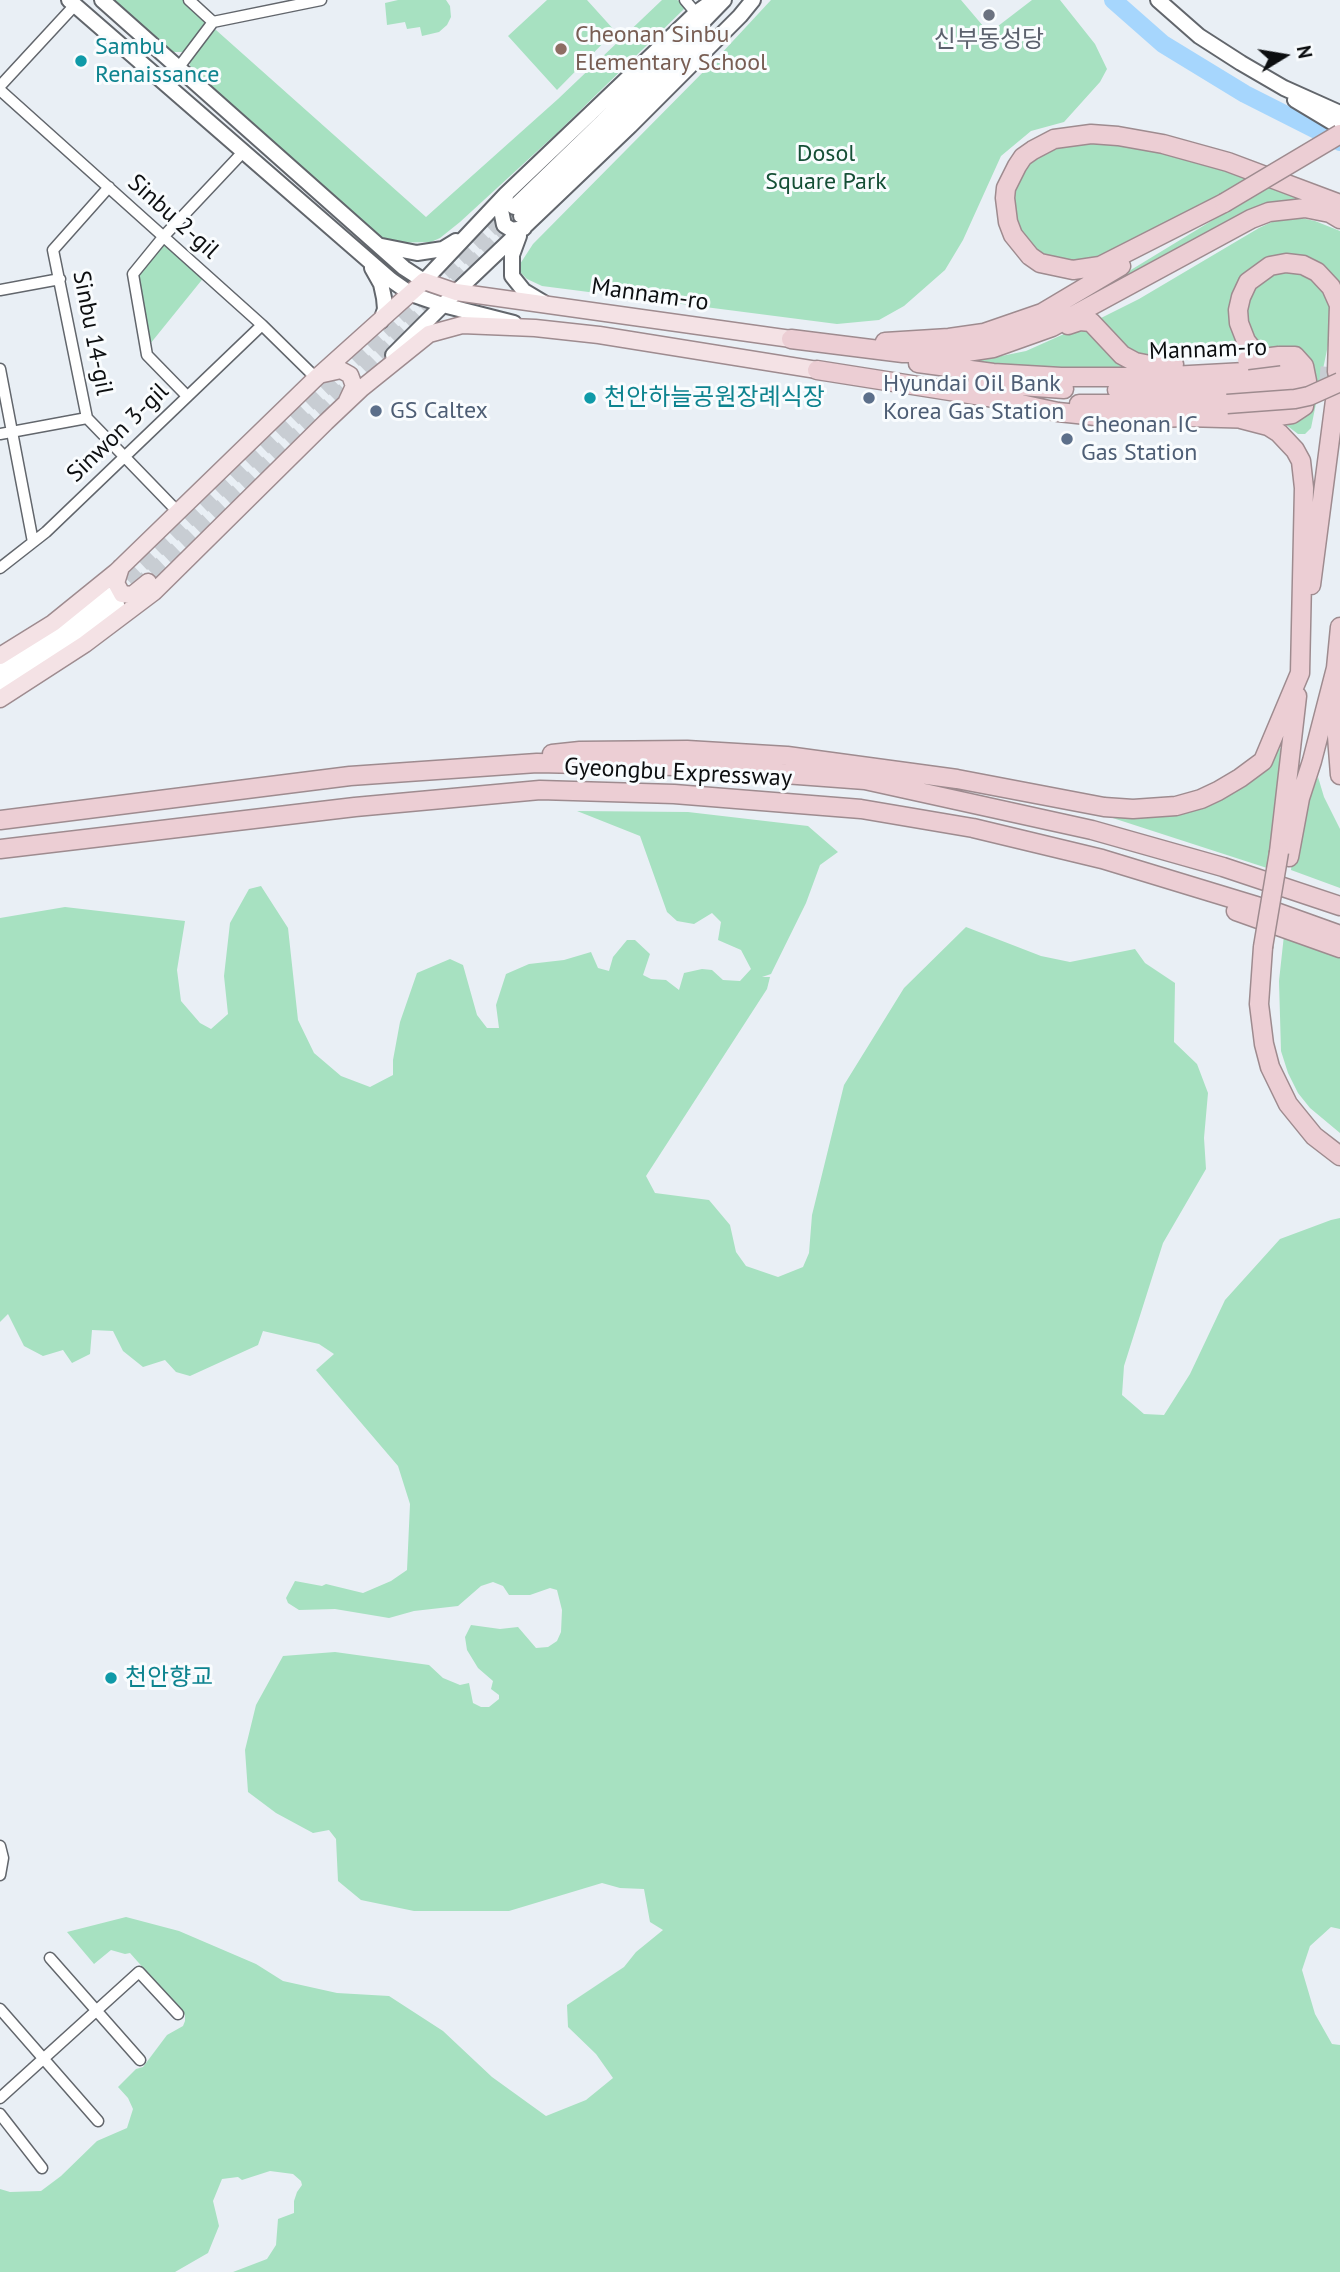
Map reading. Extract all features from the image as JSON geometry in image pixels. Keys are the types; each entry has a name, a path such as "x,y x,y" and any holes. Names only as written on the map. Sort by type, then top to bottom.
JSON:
{"highway":[{"path":"1224,203 1100,266 1073,270 1047,265 1030,257 1013,235 1008,222 1005,198 1006,188 1023,157 1054,139 1091,134 1163,144 1215,158 1340,204"},
{"path":"791,339 902,342 984,333 1059,304 1340,134"},
{"path":"1021,339 1078,313 1251,219 1269,212 1305,208 1340,219"},
{"path":"1295,378 1254,351 1246,341 1239,323 1241,297 1248,282 1270,266 1286,262 1303,265 1317,272 1331,287 1339,305 1339,374 1300,673 1284,855 1259,1004 1270,1067 1288,1104 1314,1136 1340,1156"},
{"path":"791,339 929,354 993,348 1086,320 1096,325 1122,355 1135,362 1150,365 1295,356 1304,366 1307,381 1304,406 1292,414 1241,419 1132,419 1058,412 988,397 817,370"},
{"name":"Mannam-ro","path":"791,339 919,363 993,373 1104,378 1245,372 1295,378"},
{"name":"Mannam-ro","path":"817,370 904,375 1012,387 1071,389 1196,390 1295,378"},
{"path":"988,397 1069,403 1227,404 1295,400 1309,396 1339,374"},
{"path":"350,776 580,751 687,750 787,756 880,768 1027,791 1104,807 1156,808 1201,799 1240,778 1263,761 1300,673 1304,488 1301,461 1296,450 1279,433 1268,426 1241,419"},
{"path":"1340,627 1336,668 1340,775"},
{"path":"1284,855 1336,668"},
{"name":"Gyeongbu Expressway","path":"0,820 350,776 537,763 677,766 864,780 1092,830 1223,867 1340,906"},
{"name":"Gyeongbu Expressway","path":"0,849 355,807 540,790 674,794 861,809 973,828 1102,859 1273,911 1340,935"},
{"path":"1102,859 1231,910 1340,948"},
{"path":"1269,947 1271,1020 1284,1076 1313,1119 1340,1143"}],"main road":[{"name":"Mannam-ro","path":"102,0 378,244 424,281 456,292 791,339"},
{"path":"2,652 53,623 121,567 316,378 411,294 506,194 696,12 714,0"},
{"path":"0,699 85,644 143,600 241,507 456,292 520,217 723,0"},
{"path":"506,194 501,209 504,225 512,230 520,217 743,0"},
{"path":"550,306 524,291 512,276 512,255 520,217 667,89 753,0"},
{"path":"1158,0 1208,43 1284,88 1340,113"},
{"path":"72,2 411,294"},
{"path":"1284,88 1298,103 1340,127"},
{"path":"378,244 408,253 435,251 450,245 474,228"},
{"path":"363,255 383,290 385,309 381,321"},
{"name":"Mannam-ro","path":"411,294 443,305 536,328 598,335 817,370"},
{"path":"362,388 422,338 438,331 462,325 536,328"},
{"path":"316,378 332,370 347,372 354,386 346,403"},
{"path":"121,567 116,580 118,590 122,594 132,595 241,507"},
{"path":"0,671 114,599 43,660 0,686"}],"street":[{"path":"189,0 213,22"},
{"path":"179,67 213,22 291,3 321,0"},
{"path":"685,0 696,12"},
{"path":"0,88 72,2"},
{"name":"Sinbu 2-gil","path":"0,88 262,325 316,378"},
{"path":"187,396 147,355 133,274 164,236 244,151"},
{"name":"Sinbu 14-gil","path":"109,187 53,250 87,418 179,513"},
{"path":"0,290 60,279"},
{"name":"Sinwon 3-gil","path":"0,568 33,542 262,325"},
{"path":"0,369 33,542"},
{"path":"0,435 87,418"},
{"path":"0,1846 3,1858 0,1875"},
{"path":"50,1958 140,2060"},
{"path":"0,2098 139,1972 178,2014"},
{"path":"0,2009 98,2121"},
{"path":"0,2114 42,2168"}],"green space":[{"path":"113,0 185,0 205,17 205,24 183,52 171,52"},
{"path":"398,0 446,0 450,6 451,17 439,32 422,36 420,27 407,29 405,22 387,25 385,3"},
{"path":"547,0 587,0 615,31 557,90 508,36"},
{"path":"662,0 677,0 683,3 684,9 557,133 460,222 431,242 387,243 191,70 189,60 210,31 216,30 426,217 558,99"},
{"name":"Dosol Square Park","path":"771,0 961,0 989,33 1032,0 1060,0 1095,44 1107,69 1100,82 1064,122 1031,131 1001,156 963,240 945,270 904,306 879,320 837,324 542,286 527,279 520,272 520,264 533,244"},
{"path":"1087,142 1126,145 1217,166 1311,200 1278,201 1262,205 1070,312 1037,327 1236,206 1093,264 1048,259 1027,243 1012,213 1013,192 1028,163 1056,147"},
{"path":"1301,218 1340,231 1340,292 1304,257 1295,255 1288,255 1247,274 1244,350 1231,357 1175,359 1133,356 1099,319 1139,299 1259,228 1274,221"},
{"path":"167,242 205,276 150,344 137,276 163,243"},
{"path":"1277,271 1302,271 1324,288 1333,311 1311,428 1305,434 1298,434 1281,421 1266,349 1252,334 1245,319 1247,298 1255,286"},
{"path":"1082,326 1133,368 1116,370 977,363 1026,351"},
{"path":"1281,748 1283,753 1267,868 1088,810 1214,802 1232,794 1256,773 1274,751"},
{"path":"1318,777 1324,797 1340,829 1340,888 1291,870 1296,827"},
{"path":"577,811 688,812 808,826 838,852 820,865 806,903 771,974 762,977 770,977 767,989 646,1176 655,1193 709,1200 730,1225 736,1252 746,1266 778,1277 803,1267 809,1253 812,1215 844,1085 904,988 966,927 1041,956 1070,962 1135,949 1145,963 1175,983 1174,1042 1197,1064 1208,1093 1204,1138 1206,1169 1163,1243 1124,1366 1122,1395 1144,1414 1164,1415 1190,1374 1225,1300 1280,1239 1340,1218 1340,1929 1331,1927 1310,1946 1302,1970 1315,2014 1332,2044 1340,2045 1340,2272 233,2272 267,2259 276,2245 278,2219 294,2213 294,2201 302,2185 301,2181 293,2174 270,2171 242,2180 238,2177 222,2179 213,2201 219,2226 208,2253 175,2272 0,2272 0,2189 10,2192 41,2191 61,2176 97,2141 127,2128 133,2109 118,2087 136,2069 143,2067 167,2035 183,2026 185,2021 185,2015 130,1953 111,1950 94,1964 67,1932 126,1917 179,1931 256,1964 283,1981 337,1993 389,1996 443,2031 492,2077 546,2116 586,2100 613,2078 596,2054 568,2027 567,2005 624,1967 636,1952 663,1930 650,1922 644,1889 620,1888 602,1883 509,1911 414,1911 361,1900 338,1881 336,1839 329,1830 313,1833 276,1813 248,1792 245,1750 256,1705 283,1656 335,1652 429,1665 443,1678 460,1685 469,1683 473,1703 489,1707 499,1699 499,1695 491,1689 493,1681 478,1668 467,1650 465,1637 471,1625 500,1629 518,1627 536,1648 548,1647 557,1641 561,1632 562,1610 557,1590 550,1588 530,1595 509,1595 503,1586 493,1582 481,1586 458,1606 414,1611 389,1618 335,1609 299,1610 288,1603 286,1598 295,1581 322,1586 326,1584 363,1593 391,1581 407,1570 410,1504 398,1466 316,1370 334,1354 319,1344 263,1331 258,1345 190,1376 176,1372 165,1360 143,1367 123,1351 113,1331 92,1330 90,1354 72,1363 63,1350 43,1356 24,1346 8,1314 0,1322 0,918 65,907 185,921 177,970 181,1001 200,1023 211,1029 228,1014 224,976 230,923 249,889 261,886 288,928 298,1020 314,1053 341,1076 370,1087 393,1075 400,1022 417,973 450,959 463,965 477,1015 487,1028 499,1028 496,1005 506,974 529,964 564,960 591,952 598,968 609,971 613,957 627,940 635,940 650,954 643,975 651,979 666,980 679,990 684,973 702,969 712,970 723,980 740,981 751,969 741,950 718,940 721,922 712,913 694,924 677,921 667,912 640,836"},
{"path":"1284,935 1340,955 1340,1133 1310,1108 1298,1093 1281,1051 1279,981"}],"waterway":[{"path":"1113,0 1163,44 1245,94 1340,142"}],"tunnel":[{"path":"112,594 510,211"},
{"path":"136,587 328,405 521,216"},
{"path":"1296,372 1340,376"}],"place":[{"name":"신부동성당","path":"989,15"},
{"name":"Cheonan Sinbu Elementary School","path":"561,49"},
{"name":"Sambu Renaissance","path":"81,61"},
{"name":"천안하늘공원장례식장","path":"590,398"},
{"name":"Hyundai Oil Bank Korea Gas Station","path":"869,398"},
{"name":"GS Caltex","path":"376,411"},
{"name":"Cheonan IC Gas Station","path":"1067,439"},
{"name":"천안향교","path":"111,1678"}]}
